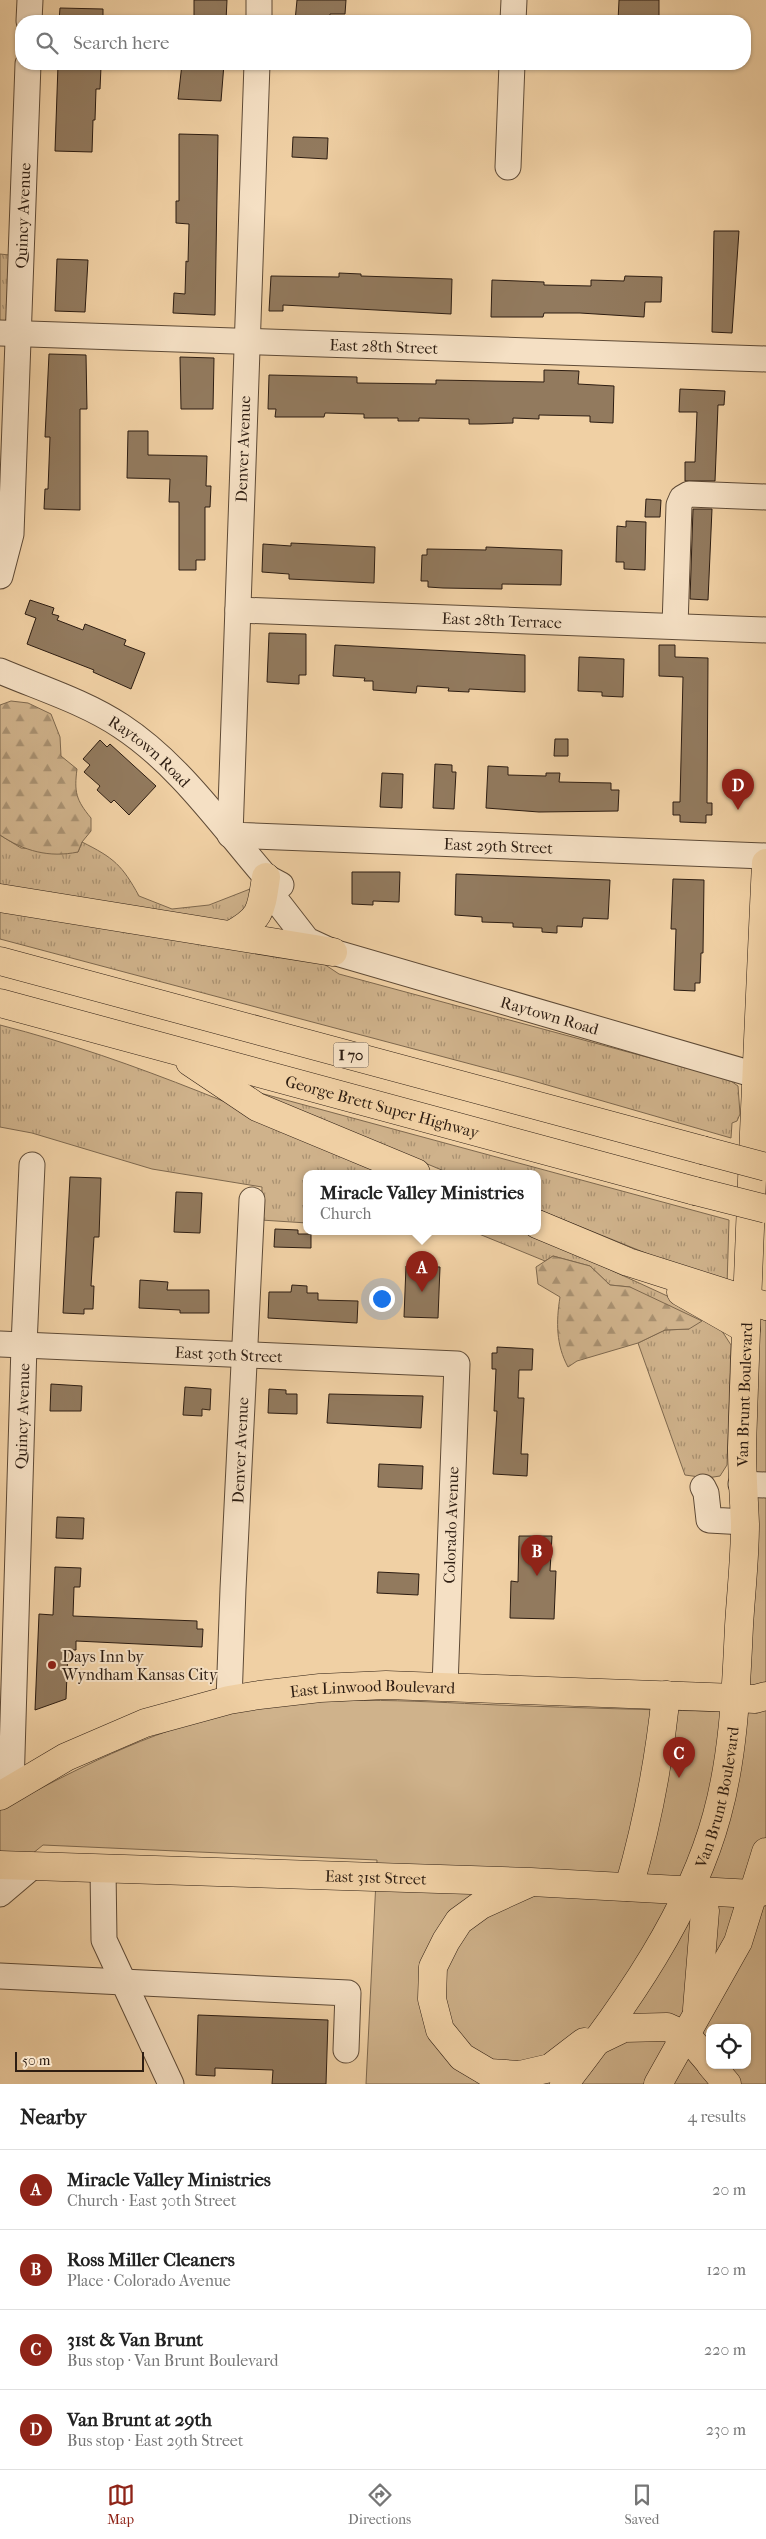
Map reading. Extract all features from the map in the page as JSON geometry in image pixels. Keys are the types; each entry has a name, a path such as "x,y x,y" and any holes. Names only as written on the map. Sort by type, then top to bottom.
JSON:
{"main road":[{"name":"Van Brunt Boulevard","path":"632,1989 690,1890 699,1870 717,1815 727,1769 736,1698 745,1522 754,1484 746,1329 756,1304 766,863"},
{"path":"231,935 251,924 262,905 266,877"},
{"path":"0,898 333,952"},
{"name":"I 70","path":"0,961 766,1167"},
{"name":"George Brett Super Highway","path":"0,1003 766,1209"},
{"path":"172,1050 257,1107 409,1170"},
{"path":"541,1226 628,1262 756,1304"},
{"path":"628,1262 746,1329"},
{"name":"East Linwood Boulevard","path":"5,1792 66,1757 145,1723 230,1700 320,1688 445,1686 755,1699 766,1696"},
{"path":"629,1887 646,1830 659,1765 666,1695"},
{"path":"658,2084 692,2028 762,1896 766,1852"},
{"name":"East 31st Street","path":"0,1865 531,1882 690,1890 762,1896"},
{"path":"531,1882 481,1904 460,1921 446,1941 433,1967 432,1999 440,2030 462,2057 489,2073 520,2075 550,2068 577,2049 632,1989"},
{"path":"690,1890 705,1911 692,2028 706,2055"},
{"path":"564,2084 632,1989"},
{"path":"595,2042 624,2028 692,2028"},
{"path":"715,2069 727,2084"}],"street":[{"path":"29,15 30,0"},
{"path":"259,0 259,15"},
{"path":"513,15 514,0"},
{"name":"Quincy Avenue","path":"0,576 11,534 9,333 28,70"},
{"name":"Denver Avenue","path":"230,835 257,70"},
{"path":"508,168 512,70"},
{"name":"East 28th Street","path":"9,333 766,359"},
{"path":"675,626 679,505 682,498 689,494 766,497"},
{"name":"East 28th Terrace","path":"238,610 766,630"},
{"name":"Raytown Road","path":"0,670 120,725 151,748 266,877 276,900 307,940 333,952 761,1076"},
{"name":"East 29th Street","path":"230,835 766,856"},
{"name":"Quincy Avenue","path":"5,1792 32,1165"},
{"name":"Denver Avenue","path":"230,1700 252,1200"},
{"name":"East 30th Street","path":"0,1344 457,1364"},
{"name":"Colorado Avenue","path":"445,1686 457,1364"},
{"path":"703,1487 706,1493 709,1520 745,1522"},
{"path":"0,1894 33,1866"},
{"path":"103,1869 104,1940 171,2084"},
{"path":"0,1976 348,1993 346,2050"}],"green space":[{"path":"0,254 9,255 7,318 0,325"},
{"path":"11,701 28,703 51,714 60,737 61,756 77,769 77,795 91,818 91,831 82,842 78,852 57,854 37,852 9,841 0,835 0,705"},
{"path":"0,835 21,848 78,852 82,842 116,863 139,896 172,909 209,905 250,889 252,902 235,921 219,924 0,887"},
{"path":"0,907 318,960 339,974 728,1079 738,1086 740,1114 737,1121 732,1123 731,1138 523,1078 0,939"},
{"path":"0,1025 51,1039 151,1073 388,1170 303,1170 303,1223 261,1220 262,1187 152,1169 32,1133 0,1127"},
{"path":"249,1090 729,1220 727,1286 541,1211 541,1170 442,1170"},
{"path":"481,1235 535,1235 713,1317 731,1345 727,1465 720,1476 707,1478 685,1475 638,1343 665,1330 689,1329 630,1287 610,1285 590,1266 553,1256 545,1261"},
{"path":"553,1256 590,1266 610,1285 630,1287 702,1321 689,1329 665,1330 638,1343 577,1361 568,1367 559,1342 558,1315 560,1297 538,1284 536,1267"},
{"path":"766,1316 766,2084 366,2084 377,1860 43,1845 0,1880 0,1810 83,1767 141,1741 170,1730 230,1713 296,1703 364,1700 744,1712 760,1318"}],"building":[{"path":"194,0 227,0 226,15 194,15"},
{"path":"297,0 346,0 345,14 296,15"},
{"path":"619,0 659,0 659,15 618,15"},
{"path":"60,8 103,9 103,15 59,15"},
{"path":"58,70 101,70 100,89 96,89 92,152 55,151"},
{"path":"181,70 224,70 221,101 178,99"},
{"path":"179,134 218,135 215,315 173,313 174,293 185,294 186,261 188,262 189,224 176,223 176,201 179,201"},
{"path":"293,137 328,138 327,159 292,157"},
{"path":"714,231 739,231 732,333 712,332"},
{"path":"57,259 88,260 85,312 55,311"},
{"path":"339,273 361,274 361,276 452,279 451,314 283,305 283,311 269,311 271,276 339,277"},
{"path":"625,276 662,277 661,302 645,302 644,317 544,313 543,317 491,317 492,280 544,282 544,285 591,286 591,280 624,281"},
{"path":"49,354 86,355 87,409 80,409 80,510 44,509 45,489 48,489 50,437 45,437"},
{"path":"180,357 214,358 213,409 181,409"},
{"path":"544,370 579,371 578,384 614,386 613,423 590,422 590,416 539,415 539,419 513,418 513,423 482,424 469,424 469,419 419,418 419,421 398,421 398,418 364,418 364,414 325,413 324,417 275,417 276,409 268,409 269,375 357,377 357,383 436,384 436,380 544,382"},
{"path":"680,389 725,391 724,405 718,405 715,481 685,481 685,462 695,462 697,412 679,412"},
{"path":"128,431 148,431 148,455 207,456 206,486 211,486 210,507 205,507 205,560 196,560 196,570 179,570 179,502 169,502 170,479 127,478"},
{"path":"646,499 661,500 660,517 645,517"},
{"path":"693,509 712,509 708,600 690,599"},
{"path":"626,521 646,522 645,570 624,569 624,562 616,562 617,526 626,527"},
{"path":"291,543 375,547 374,583 289,579 289,574 262,572 263,544 291,546"},
{"path":"486,547 562,550 561,585 502,584 502,589 443,588 428,587 428,581 421,581 422,555 427,555 427,549 486,550"},
{"path":"30,600 54,608 52,614 59,616 57,620 83,630 85,624 126,640 124,645 145,653 131,689 93,672 94,670 27,644 36,618 25,614"},
{"path":"269,633 306,634 306,675 299,675 299,684 267,682"},
{"path":"335,645 525,655 525,692 469,689 469,692 448,691 449,688 417,686 416,693 373,690 373,681 364,681 365,678 333,676"},
{"path":"659,645 675,645 675,657 708,658 707,803 712,803 712,815 706,815 706,823 680,822 680,815 673,815 673,802 680,802 683,677 659,676"},
{"path":"579,657 624,659 623,697 602,696 602,692 578,691"},
{"path":"555,739 568,739 568,756 554,756"},
{"path":"100,740 107,747 110,744 156,786 129,815 114,800 111,803 97,790 100,786 84,772 90,765 83,759"},
{"path":"435,764 452,765 452,772 456,772 454,809 433,808"},
{"path":"488,766 508,767 508,775 546,776 546,773 560,773 559,782 611,783 611,790 619,790 618,811 539,812 486,808"},
{"path":"382,773 403,774 402,808 380,807"},
{"path":"352,872 400,872 399,902 373,901 373,905 352,904"},
{"path":"456,874 610,880 608,919 583,918 582,927 557,926 557,933 542,932 542,928 513,927 513,923 482,922 482,917 455,915"},
{"path":"673,879 704,880 703,953 701,953 700,983 695,983 695,991 674,990 676,929 671,929"},
{"path":"70,1177 101,1178 99,1237 94,1237 91,1286 94,1286 93,1309 84,1309 84,1314 63,1313"},
{"path":"176,1192 202,1193 200,1233 174,1232"},
{"path":"275,1229 298,1230 298,1234 311,1235 311,1248 274,1247"},
{"path":"406,1266 440,1267 438,1318 404,1317"},
{"path":"140,1280 168,1282 167,1290 209,1290 209,1313 180,1313 180,1310 139,1308"},
{"path":"292,1285 307,1286 307,1293 318,1293 318,1300 358,1301 357,1323 268,1318 269,1292 291,1292"},
{"path":"497,1347 533,1349 532,1370 519,1370 518,1398 524,1398 521,1454 528,1454 527,1476 493,1474 497,1411 494,1411 496,1369 492,1369 492,1353 497,1353"},
{"path":"51,1384 82,1386 81,1411 50,1411"},
{"path":"185,1387 211,1389 210,1410 202,1409 202,1416 183,1415"},
{"path":"269,1389 286,1390 286,1394 297,1394 297,1414 268,1413"},
{"path":"329,1394 423,1396 421,1428 327,1423"},
{"path":"379,1464 423,1466 422,1489 378,1487"},
{"path":"57,1517 84,1518 83,1539 56,1538"},
{"path":"519,1536 552,1536 550,1571 556,1571 554,1619 510,1618 511,1581 518,1582"},
{"name":"Days Inn by Wyndham Kansas City","path":"55,1567 81,1568 80,1587 74,1587 73,1616 197,1621 197,1629 203,1629 202,1647 76,1641 76,1650 68,1650 66,1699 35,1710 39,1614 53,1615"},
{"path":"378,1572 419,1574 418,1595 377,1593"},
{"path":"198,2015 328,2020 326,2084 272,2084 273,2070 215,2068 215,2076 196,2075"}],"place":[{"name":"Van Brunt at 29th","path":"738,810"},
{"name":"Miracle Valley Ministries","path":"422,1292"},
{"name":"Ross Miller Cleaners","path":"537,1576"},
{"name":"Days Inn by Wyndham Kansas City","path":"52,1665"},
{"name":"31st & Van Brunt","path":"679,1778"}]}
